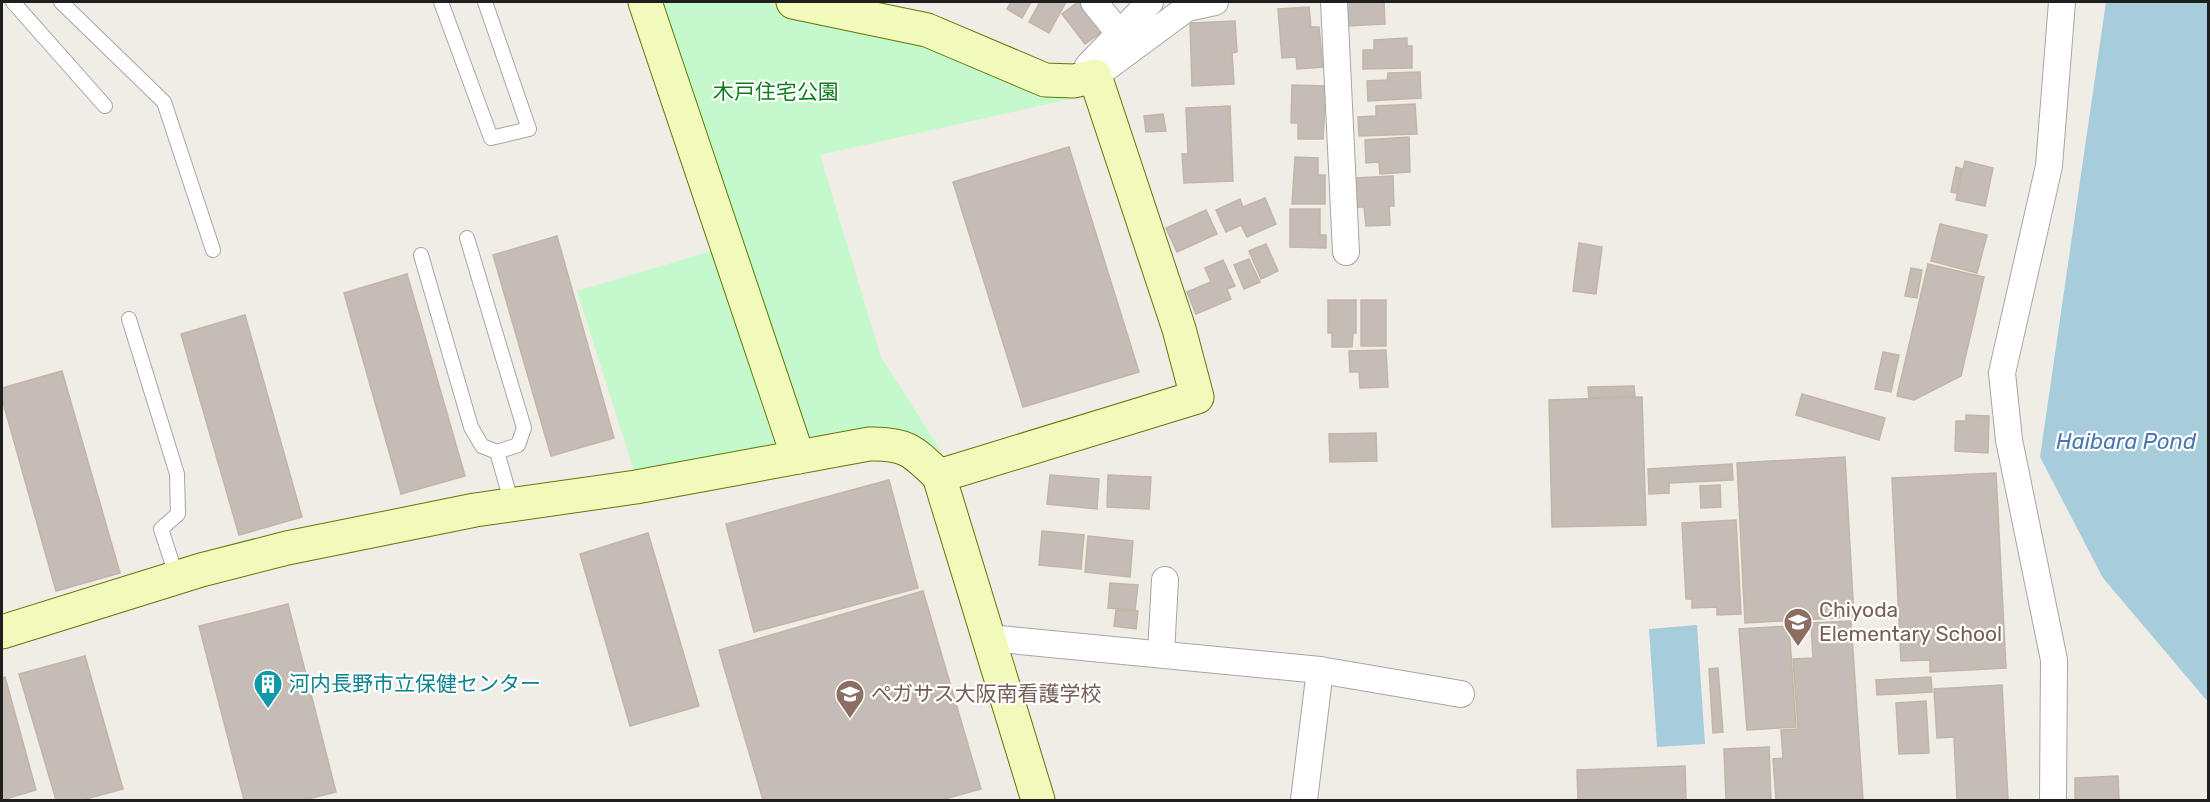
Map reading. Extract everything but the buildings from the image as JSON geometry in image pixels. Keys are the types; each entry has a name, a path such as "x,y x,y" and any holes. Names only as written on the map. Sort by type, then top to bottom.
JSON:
{"street":[{"path":"645,2 798,457"},
{"path":"794,2 853,8 927,30 1045,80 1084,79 1187,8 1215,2"},
{"path":"1094,2 1119,33"},
{"path":"1084,79 1119,33 1150,2"},
{"path":"1334,2 1346,252"},
{"path":"2053,801 2054,660 2009,440 2002,373 2049,166 2062,2"},
{"path":"939,476 1197,397 1179,329 1084,79"},
{"path":"2,632 177,578 287,548 377,528 512,505 636,488 869,444 894,444 913,450 939,476 1038,801"},
{"path":"1161,653 1165,580"},
{"path":"989,638 1320,670 1461,694"},
{"path":"1304,801 1320,670"}],"lane":[{"path":"13,2 105,106"},
{"path":"61,2 164,102 213,250"},
{"path":"441,2 492,138 529,129 485,2"},
{"path":"421,255 471,427 482,446 497,452 518,445 524,428 467,238"},
{"path":"129,319 177,474 178,514 161,529 177,578"},
{"path":"497,452 512,505"}],"green space":[{"name":"木戸住宅公園","path":"662,2 771,2 790,15 924,45 1048,96 1070,99 820,155 881,357 943,454 921,436 884,426 809,439"},
{"path":"712,251 775,445 634,471 577,291"}],"water":[{"name":"Haibara Pond","path":"2106,2 2208,2 2208,702 2103,578 2040,457"},
{"path":"1697,625 1705,744 1657,747 1649,629"}],"place":[{"name":"Chiyoda Elementary School","path":"1798,648"},
{"name":"河内長野市立保健センター","path":"268,710"},
{"name":"ぺガサス大阪南看護学校","path":"850,720"}]}
